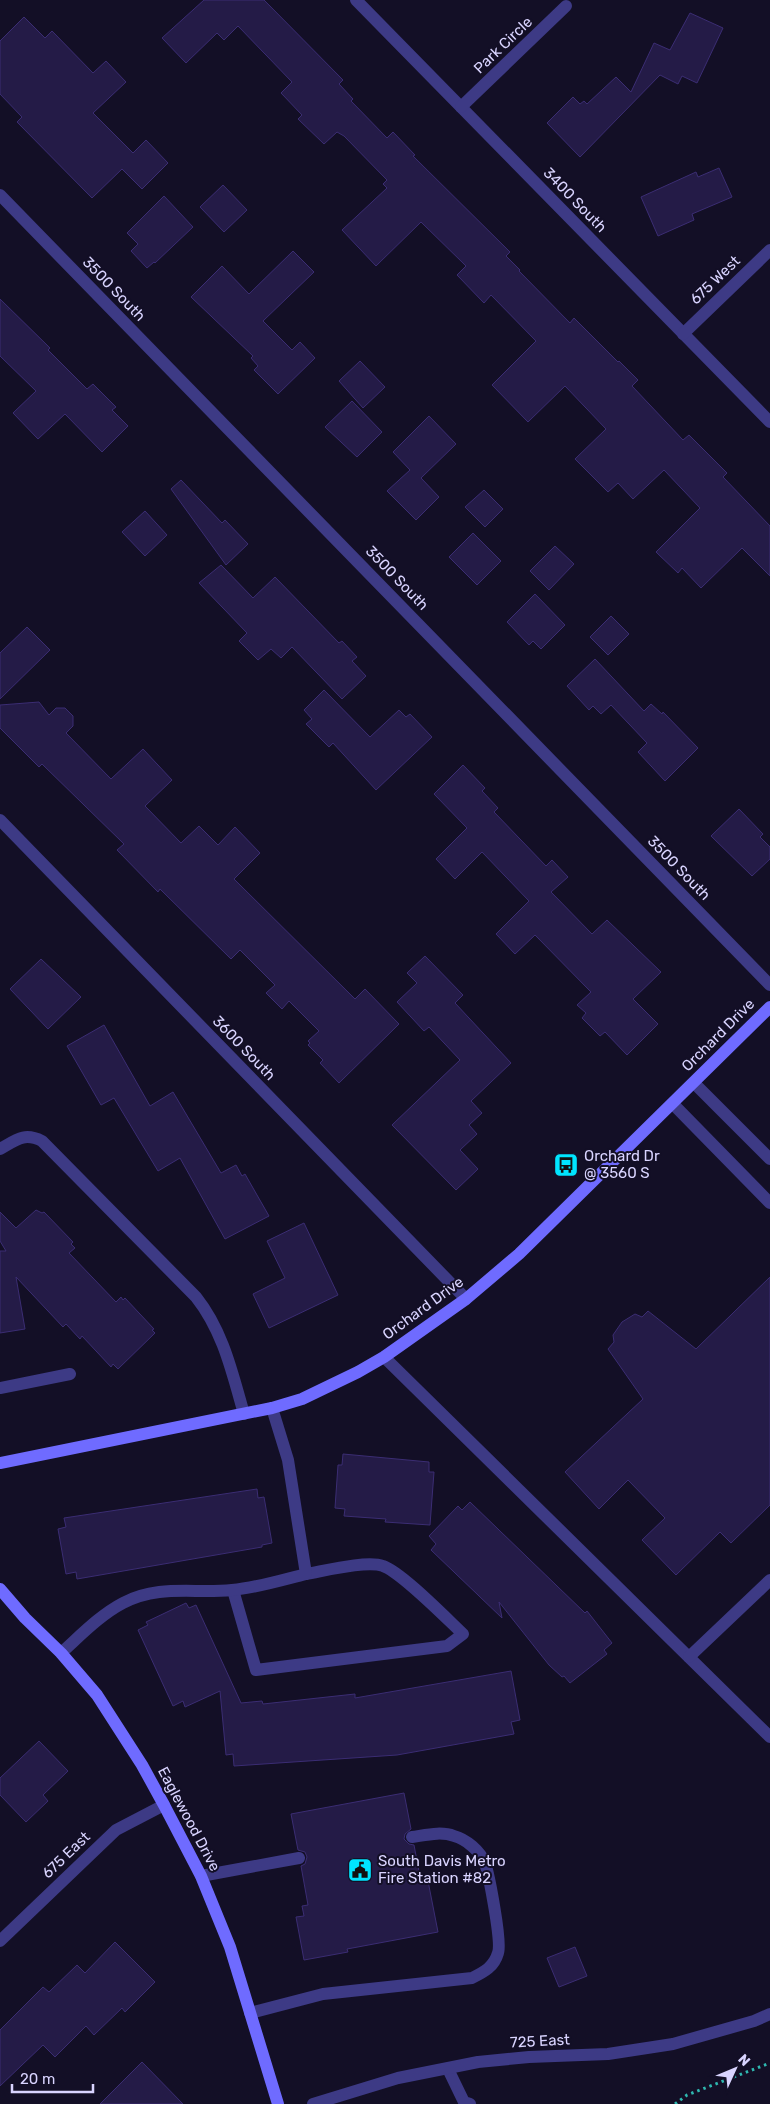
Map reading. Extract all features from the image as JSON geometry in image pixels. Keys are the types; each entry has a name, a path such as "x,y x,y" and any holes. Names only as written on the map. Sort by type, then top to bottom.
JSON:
{"main road":[{"name":"Orchard Drive","path":"0,1463 272,1408 302,1399 331,1387 384,1357 466,1299 519,1254 770,1007"},
{"name":"Eaglewood Drive","path":"0,1589 25,1618 61,1653 96,1695 142,1765 164,1805 201,1876 230,1947 278,2104"}],"street":[{"name":"3400 South","path":"356,0 770,422"},
{"name":"Park Circle","path":"462,107 566,6"},
{"name":"3500 South","path":"0,195 770,984"},
{"name":"675 West","path":"683,334 770,250"},
{"name":"3600 South","path":"0,820 466,1299"},
{"path":"694,1083 770,1159"},
{"path":"673,1104 770,1203"},
{"path":"0,1149 20,1138 32,1136 42,1141 196,1297 208,1312 220,1334 244,1414"},
{"path":"384,1357 770,1736"},
{"path":"0,1388 70,1374"},
{"path":"272,1408 288,1460 306,1574"},
{"path":"61,1653 106,1614 123,1603 138,1597 168,1590 233,1590 350,1566 383,1565 398,1575 463,1634 447,1646 256,1670 233,1590"},
{"path":"689,1657 770,1580"},
{"name":"675 East","path":"0,1941 116,1830 164,1805"},
{"path":"250,2013 323,1994 472,1978 484,1972 494,1963 499,1951 500,1938 484,1862 472,1846 455,1836 442,1833 412,1837"},
{"path":"201,1876 299,1858"},
{"name":"725 East","path":"313,2104 398,2078 478,2062 608,2054 673,2044 745,2024 770,2014"},
{"path":"448,2069 464,2102 470,2104"}],"path":[{"path":"675,2104 687,2095 770,2063"}],"building":[{"path":"204,0 264,0 343,80 339,84 353,99 351,101 387,138 393,132 415,155 413,156 510,252 506,256 570,323 574,318 638,380 632,386 683,440 689,435 727,473 723,477 770,526 770,576 742,548 701,588 682,568 678,573 656,552 700,508 664,470 633,499 618,483 608,492 575,459 606,429 565,386 528,422 492,385 536,341 491,295 484,303 457,275 466,266 421,222 376,266 342,230 387,188 383,184 387,180 344,136 337,132 324,144 298,119 302,115 281,93 292,82 238,26 224,40 217,33 186,63 162,38"},
{"path":"690,13 723,28 697,83 682,76 678,84 660,75 580,157 547,123 573,97 580,104 584,101 587,104 616,77 631,92 654,43 670,50"},
{"path":"24,17 45,38 52,31 93,73 106,61 126,82 93,113 133,153 146,140 168,163 142,189 122,169 92,198 17,122 22,117 0,94 0,41"},
{"path":"719,168 732,197 692,214 694,220 658,236 641,197 696,172 698,177"},
{"path":"223,185 247,210 224,232 200,207"},
{"path":"164,196 193,227 155,263 147,268 131,251 138,244 127,233"},
{"path":"293,251 314,272 263,321 292,350 300,342 315,358 278,394 254,370 258,366 251,358 253,356 191,297 222,266 249,294"},
{"path":"0,299 50,348 48,350 87,389 93,384 116,407 112,410 128,426 102,452 65,414 38,439 13,413 36,391 0,356"},
{"path":"360,361 385,387 363,408 339,381"},
{"path":"352,401 382,432 357,457 325,427"},
{"path":"429,416 456,444 421,478 439,497 416,520 387,491 410,470 393,452"},
{"path":"181,480 222,523 225,520 248,544 226,565 171,489"},
{"path":"484,490 503,509 485,527 465,507"},
{"path":"145,511 167,535 145,556 122,532"},
{"path":"473,533 501,561 477,585 449,557"},
{"path":"555,546 574,564 549,590 530,571"},
{"path":"221,565 253,598 275,577 339,643 342,641 357,657 352,661 366,676 342,699 292,647 281,658 271,649 258,660 239,641 247,633 199,583"},
{"path":"535,594 565,625 541,649 533,641 529,645 507,622"},
{"path":"611,616 629,634 608,655 590,637"},
{"path":"27,627 50,650 0,699 0,653"},
{"path":"595,659 644,711 651,704 662,714 663,712 698,748 665,781 638,752 647,743 611,705 601,714 593,706 589,710 567,686"},
{"path":"324,690 370,737 399,710 406,717 410,714 432,737 376,790 333,743 329,747 306,724 312,719 304,710"},
{"path":"39,702 49,715 56,708 65,708 73,716 73,726 66,733 111,779 143,749 172,780 145,806 181,843 199,826 218,845 235,827 260,853 234,879 355,999 365,989 399,1024 339,1083 320,1063 323,1060 308,1045 310,1043 308,1041 319,1031 289,1001 282,1009 266,993 275,985 240,950 231,959 160,889 158,892 117,850 124,844 42,764 39,767 0,728 0,705"},
{"path":"463,765 485,788 482,791 498,808 494,812 546,866 552,860 568,877 551,892 592,934 607,920 661,972 633,999 658,1024 627,1055 605,1032 600,1036 582,1018 586,1013 577,1005 591,992 535,935 515,954 496,934 529,901 482,852 455,879 436,859 467,828 434,794"},
{"path":"739,809 763,834 760,837 770,847 770,859 752,876 711,836"},
{"path":"425,956 463,995 455,1003 511,1063 471,1101 482,1113 469,1125 477,1134 460,1150 478,1169 456,1190 392,1125 460,1060 429,1027 424,1031 397,1002 417,983 407,973"},
{"path":"41,959 81,997 48,1029 10,989"},
{"path":"104,1025 150,1106 173,1092 221,1173 236,1165 242,1176 245,1174 269,1216 225,1239 180,1158 158,1171 114,1098 101,1105 67,1046"},
{"path":"36,1210 44,1212 73,1242 71,1244 75,1248 69,1253 116,1302 121,1297 123,1300 125,1298 154,1329 152,1330 155,1333 118,1369 113,1364 111,1367 82,1336 80,1339 66,1324 63,1327 16,1277 25,1329 0,1333 0,1251 6,1251 0,1241 0,1212 16,1228"},
{"path":"304,1223 338,1295 269,1328 253,1294 285,1278 267,1241"},
{"path":"770,1277 770,1505 731,1543 720,1532 676,1575 642,1540 665,1518 628,1480 599,1509 565,1472 643,1399 608,1349 614,1342 613,1335 622,1322 635,1314 642,1317 648,1311 696,1349"},
{"path":"343,1454 429,1462 429,1472 434,1472 430,1525 385,1522 386,1519 344,1516 345,1509 335,1508 338,1465 342,1465"},
{"path":"257,1489 258,1498 264,1497 272,1543 262,1545 262,1547 77,1579 76,1572 66,1574 58,1529 66,1527 64,1518"},
{"path":"470,1502 585,1613 587,1611 612,1643 604,1650 607,1654 570,1683 549,1665 499,1602 502,1618 431,1550 436,1544 429,1536 458,1506 462,1510"},
{"path":"186,1603 189,1608 196,1605 241,1703 262,1701 263,1704 355,1694 355,1698 511,1671 520,1720 511,1722 514,1734 397,1755 234,1766 233,1754 226,1755 220,1691 185,1707 183,1701 173,1706 138,1630 148,1625 146,1622"},
{"path":"39,1741 68,1771 43,1795 48,1801 26,1822 0,1795 0,1778"},
{"name":"South Davis Metro Fire Station #82","path":"404,1793 411,1829 405,1834 404,1839 409,1844 414,1845 421,1882 428,1881 438,1932 347,1949 348,1952 304,1960 296,1917 304,1916 302,1906 308,1905 301,1866 305,1864 307,1857 305,1852 298,1850 291,1814"},
{"path":"115,1942 155,1982 125,2012 122,2008 94,2035 86,2026 55,2057 43,2045 0,2086 0,2030 43,1987 49,1992 77,1965 85,1973"},
{"path":"575,1947 587,1976 559,1987 547,1958"},
{"path":"142,2062 183,2104 100,2104"}],"place":[{"name":"Orchard Dr @ 3560 S","path":"566,1165"},
{"name":"South Davis Metro Fire Station #82","path":"360,1870"}]}
